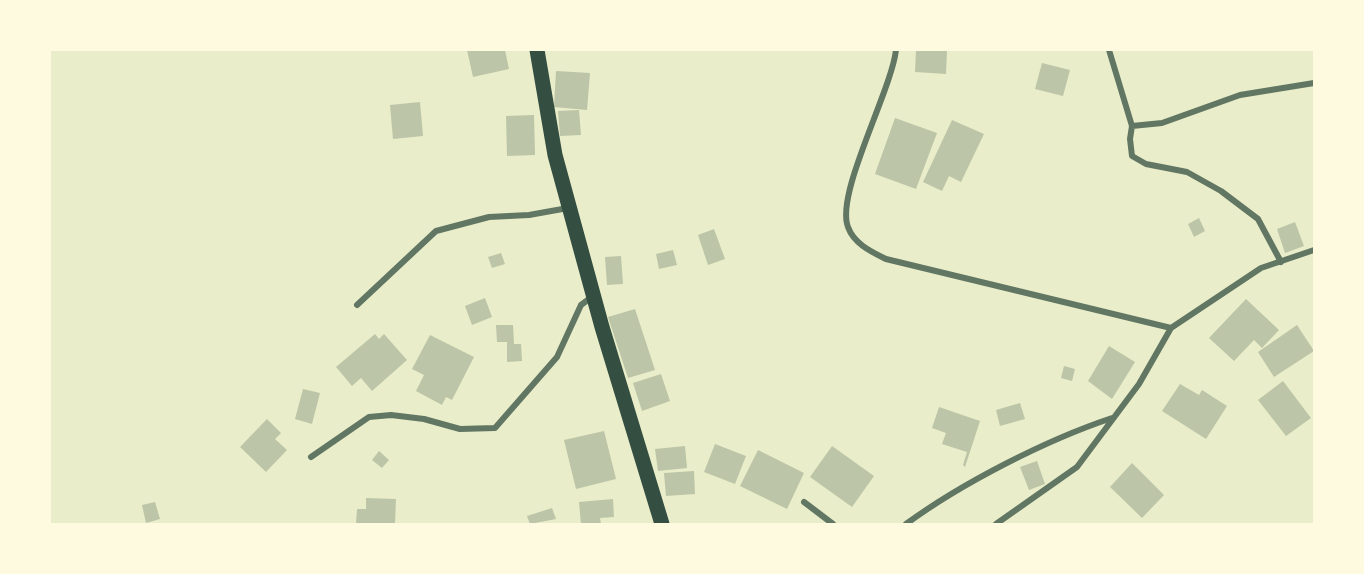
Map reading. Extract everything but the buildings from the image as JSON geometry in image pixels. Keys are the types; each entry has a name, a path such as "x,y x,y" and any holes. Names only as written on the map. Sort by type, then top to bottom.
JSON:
{"main road":[{"path":"537,50 555,155 593,296 663,525"}],"street":[{"path":"896,50 846,200 848,227 862,247 886,259 1171,328"},
{"path":"1109,50 1132,126 1130,139 1132,156 1146,164 1187,172 1221,191 1258,219 1281,262"},
{"path":"1132,126 1162,123 1240,95 1278,91 1314,83"},
{"path":"357,305 436,231 489,217 570,208"},
{"path":"996,525 1077,466 1139,384 1171,328 1261,268 1314,250"},
{"path":"311,457 369,417 391,415 424,419 460,429 495,428 557,357 581,305 593,296"},
{"path":"906,525 949,495 1077,430 1114,417"},
{"path":"804,502 833,525"}]}
